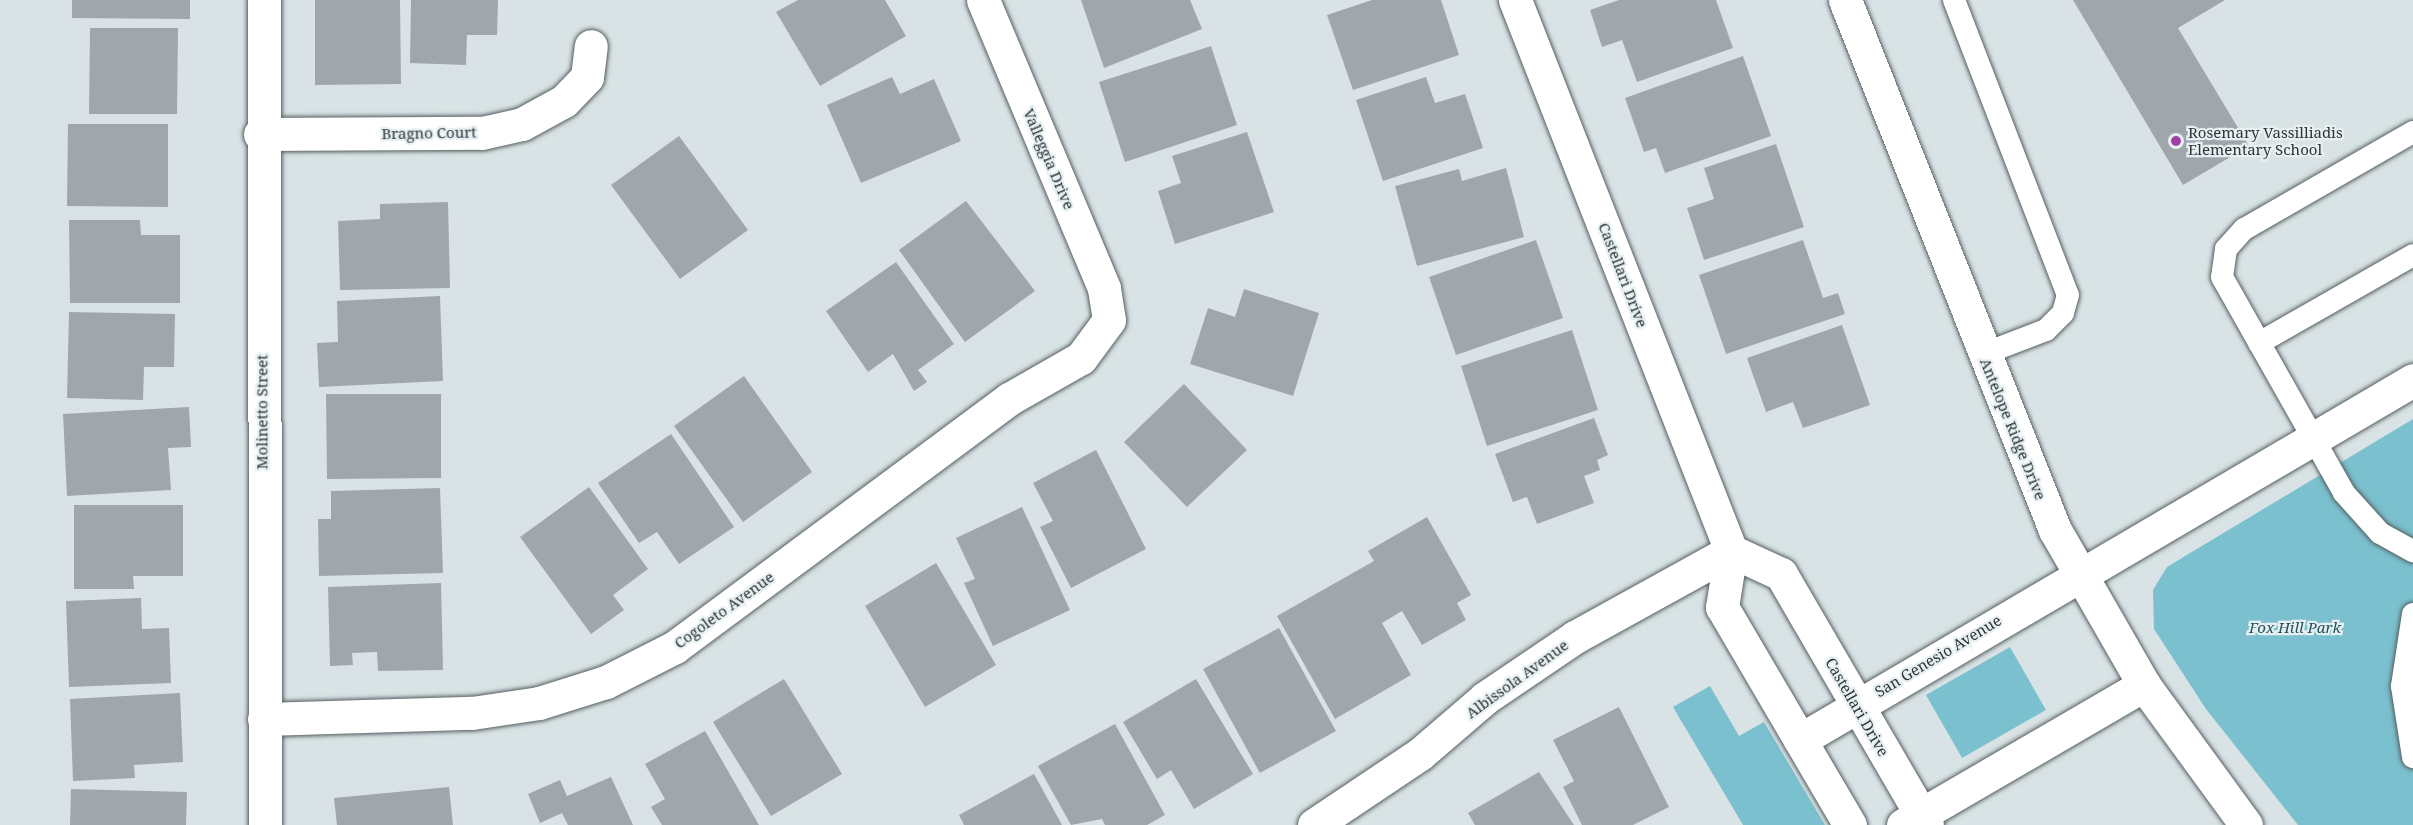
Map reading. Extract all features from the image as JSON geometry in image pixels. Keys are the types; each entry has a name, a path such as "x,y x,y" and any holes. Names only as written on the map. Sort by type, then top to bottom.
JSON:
{"street":[{"name":"Molinetto Street","path":"264,0 260,134 265,825"},
{"name":"Valleggia Drive","path":"983,0 1104,288 1109,320"},
{"name":"Castellari Drive","path":"1515,0 1731,551 1781,574 1856,705 1917,822"},
{"name":"Antelope Ridge Drive","path":"1845,0 1983,354 2078,575 2144,685 2246,825"},
{"name":"Bragno Court","path":"260,134 482,133 522,124 564,101 587,77 591,46"},
{"name":"Cogoleto Avenue","path":"264,719 472,713 539,703 606,682 675,647 1009,399 1081,358 1109,320"},
{"name":"San Genesio Avenue","path":"1800,740 1856,705 2413,380"},
{"path":"1731,551 1722,607 1850,825"},
{"name":"Albissola Avenue","path":"1314,825 1420,754 1485,698 1575,636 1731,551"},
{"path":"1917,822 2144,685"}],"lane":[{"path":"1954,0 2068,295 2063,313 2046,330 1983,354"},
{"path":"2413,132 2234,238 2226,249 2222,277 2313,439 2360,516 2413,551"},
{"path":"2259,344 2413,255"},
{"path":"2413,614 2402,686 2413,757"}],"green space":[{"name":"Fox Hill Park","path":"2413,419 2413,825 2298,825 2206,709 2154,629 2153,590 2167,567"},
{"path":"2010,647 2046,710 1962,758 1926,695"},
{"path":"1710,686 1739,736 1764,722 1825,825 1743,825 1673,707"}],"building":[{"path":"72,0 190,0 190,19 72,18"},
{"path":"315,0 400,0 401,84 315,85"},
{"path":"411,0 498,0 497,35 467,35 466,65 410,63"},
{"path":"798,0 885,0 906,36 820,86 776,12"},
{"path":"1081,0 1190,0 1202,29 1104,68"},
{"path":"1372,0 1441,0 1459,55 1353,90 1327,15"},
{"path":"1619,0 1716,0 1733,48 1637,82 1622,40 1602,47 1590,10"},
{"path":"2073,0 2225,0 2178,28 2249,146 2183,185"},
{"path":"90,28 178,28 177,114 89,114"},
{"path":"1211,46 1237,125 1125,162 1099,82"},
{"path":"1743,56 1771,136 1665,173 1656,148 1644,152 1625,98"},
{"path":"892,77 900,94 934,79 961,141 861,183 827,105"},
{"path":"1426,77 1435,103 1465,94 1483,148 1383,181 1356,100"},
{"path":"68,124 168,124 168,207 67,206"},
{"path":"1247,132 1274,212 1175,244 1158,191 1181,183 1172,156"},
{"path":"679,136 748,230 680,279 611,185"},
{"path":"1776,144 1804,227 1704,260 1687,208 1714,199 1704,168"},
{"path":"1506,168 1524,237 1417,266 1395,186 1459,169 1462,181"},
{"path":"966,201 1035,291 965,342 899,250"},
{"path":"448,202 450,288 340,290 338,221 380,219 380,204"},
{"path":"69,220 140,220 141,235 180,235 180,303 70,303"},
{"path":"1536,240 1563,318 1456,355 1429,277"},
{"path":"1803,240 1823,298 1838,293 1845,314 1726,354 1699,275"},
{"path":"896,262 954,344 918,370 927,382 914,391 893,354 868,372 826,311"},
{"path":"1244,289 1319,313 1293,396 1190,364 1208,308 1235,317"},
{"path":"440,296 443,381 319,387 317,343 338,342 337,301"},
{"path":"69,312 175,314 174,367 144,367 143,400 67,398"},
{"path":"1842,325 1870,405 1803,428 1793,402 1766,412 1747,358"},
{"path":"1572,330 1598,410 1487,446 1461,366"},
{"path":"744,376 812,472 743,522 674,426"},
{"path":"1184,384 1247,450 1187,507 1124,442"},
{"path":"326,394 441,394 441,478 327,479"},
{"path":"189,407 191,447 168,448 171,490 67,496 63,414"},
{"path":"1594,418 1608,455 1597,460 1600,470 1584,476 1594,503 1537,524 1527,497 1513,502 1495,454"},
{"path":"671,434 734,527 679,564 657,532 639,543 598,483"},
{"path":"1096,450 1146,549 1071,588 1040,527 1053,521 1033,483"},
{"path":"589,487 648,569 613,595 624,610 591,634 520,537"},
{"path":"440,488 443,573 319,576 318,519 331,519 331,491"},
{"path":"74,505 183,505 183,576 133,576 134,589 74,589"},
{"path":"1022,507 1070,610 993,646 964,583 975,579 956,538"},
{"path":"1427,517 1471,595 1457,603 1466,620 1422,645 1402,611 1382,623 1411,675 1335,719 1277,616 1374,561 1368,551"},
{"path":"936,563 996,665 925,707 865,606"},
{"path":"441,583 443,670 378,671 377,652 352,653 353,665 330,666 328,587"},
{"path":"141,598 142,629 169,628 171,683 69,687 66,601"},
{"path":"1279,628 1336,731 1260,773 1203,669"},
{"path":"784,679 842,774 771,816 713,722"},
{"path":"1196,679 1253,774 1194,809 1171,770 1157,779 1123,722"},
{"path":"180,693 183,762 134,765 135,778 73,781 70,699"},
{"path":"1619,707 1669,807 1633,825 1582,825 1563,787 1574,781 1553,740"},
{"path":"1115,724 1165,815 1147,825 1105,825 1102,819 1071,825 1038,766"},
{"path":"705,731 759,825 662,825 651,807 665,799 645,764"},
{"path":"1539,772 1574,825 1475,825 1468,813"},
{"path":"1034,774 1062,825 964,825 959,815"},
{"path":"611,777 633,825 568,825 562,813 540,823 528,794 560,780 567,796"},
{"path":"449,787 453,825 337,825 334,798"},
{"path":"71,789 187,792 186,825 70,825"}],"place":[{"name":"Rosemary Vassilliadis Elementary School","path":"2176,141"}]}
